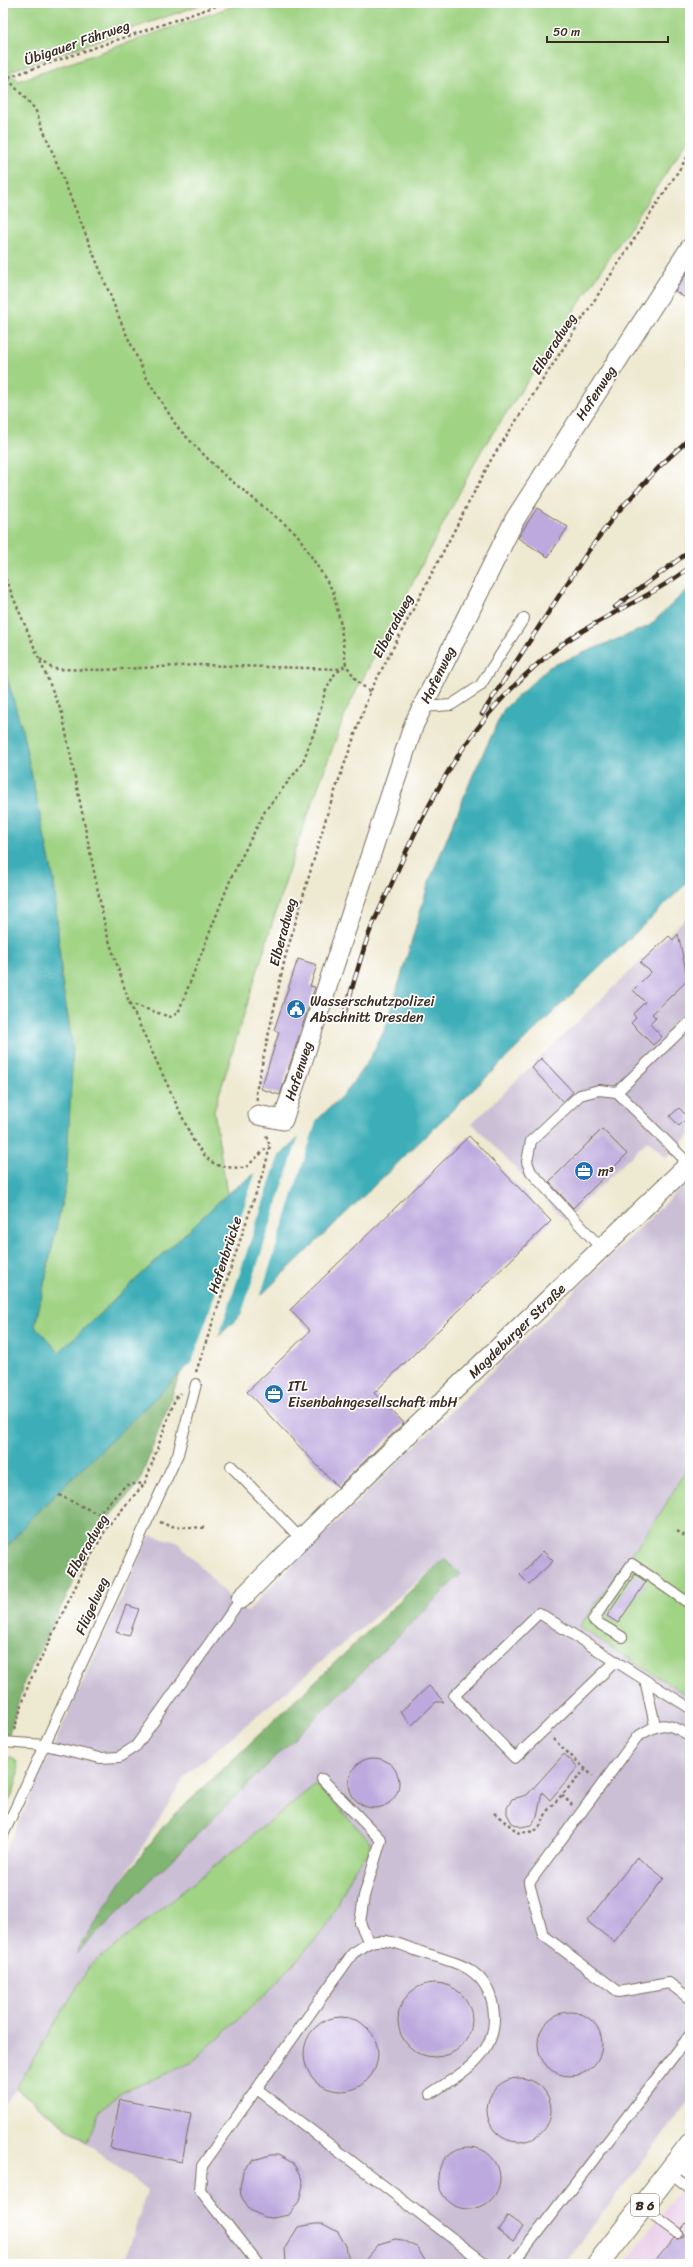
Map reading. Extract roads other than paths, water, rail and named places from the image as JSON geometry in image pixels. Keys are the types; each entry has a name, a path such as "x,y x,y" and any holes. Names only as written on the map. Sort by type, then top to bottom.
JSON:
{"main road":[{"name":"B 6","path":"598,2264 643,2207 678,2170 690,2145"}],"street":[{"name":"Hafenweg","path":"258,1115 283,1120 414,724 515,519 690,248"},
{"name":"Magdeburger Straße","path":"241,1599 301,1539 689,1164"}],"lane":[{"path":"423,707 451,705 480,686 524,618"},
{"path":"616,1092 690,1022"},
{"path":"602,1249 536,1180 527,1162 531,1141 580,1095 599,1090 616,1092 689,1164"},
{"name":"Flügelweg","path":"3,1835 178,1454 194,1381"},
{"path":"231,1466 301,1539"},
{"path":"622,1637 593,1620 632,1564 690,1604"},
{"path":"7,1742 45,1745 100,1758 119,1757 136,1746 241,1599"},
{"path":"616,1661 515,1758 454,1696 539,1613 616,1661 690,1708"},
{"path":"645,1680 655,1725"},
{"path":"690,1736 676,1727 655,1725 637,1737 603,1785 529,1883 543,1935 619,1992 669,1983 690,1999"},
{"path":"322,1779 381,1840 364,1896 360,1923 369,1943"},
{"path":"258,2264 200,2190 202,2166 353,1953 369,1943 391,1942 469,1969 481,1980 488,1992 494,2017 493,2035 484,2051 470,2068 430,2094"},
{"path":"512,2264 690,2035"},
{"path":"257,2089 486,2264"},
{"path":"678,2170 690,2188"},
{"path":"643,2207 678,2233"}],"water":[{"path":"690,587 690,880 30,1519 3,1552 3,665 22,729 54,881 62,982 73,1049 66,1184 35,1326 59,1352 227,1194 282,1154 346,1092 370,1058 386,1027 429,882 472,777 504,709 549,667 649,626"}],"railway":[{"path":"482,714 587,553 615,515 661,465 690,438"},
{"path":"615,607 690,551"},
{"path":"344,1015 370,931 399,867 428,807 443,780 478,727 521,679 564,643 582,631 655,590 690,567"}],"place":[{"name":"Wasserschutzpolizei Abschnitt Dresden","path":"296,1009"},
{"name":"m³","path":"584,1171"},
{"name":"ITL Eisenbahngesellschaft mbH","path":"274,1394"}]}
